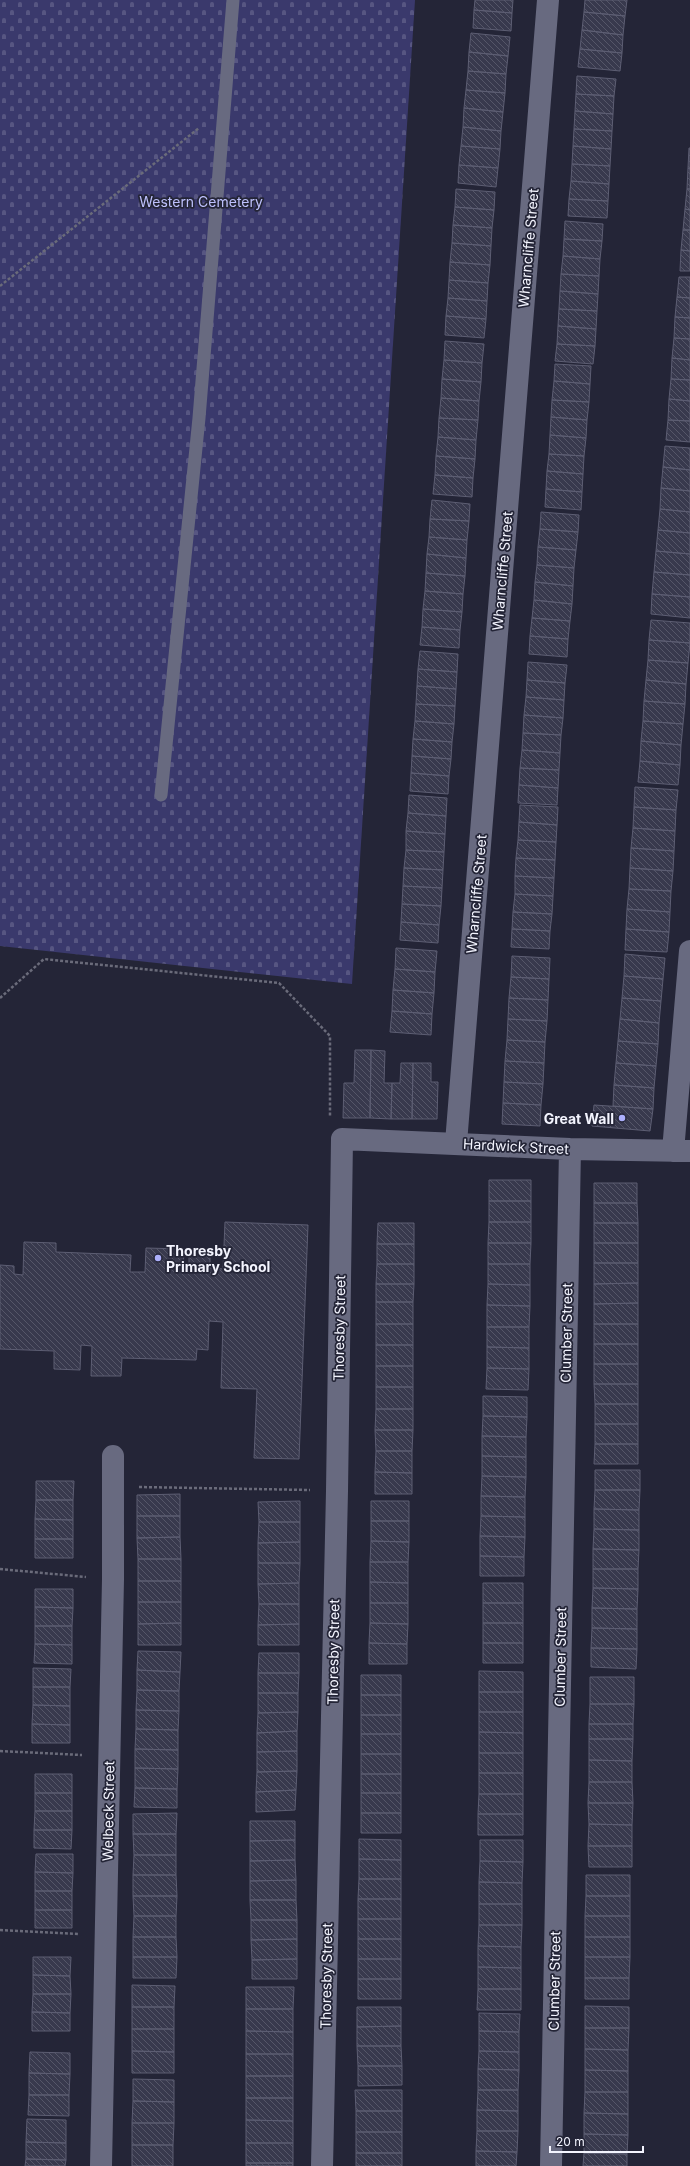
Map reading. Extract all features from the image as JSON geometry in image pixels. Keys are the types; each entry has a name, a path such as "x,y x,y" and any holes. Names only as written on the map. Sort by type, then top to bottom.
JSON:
{"street":[{"name":"Wharncliffe Street","path":"456,1143 548,0"},
{"path":"681,1151 690,951"},
{"name":"Hardwick Street","path":"342,1139 570,1149 681,1151"},
{"name":"Thoresby Street","path":"322,2166 337,1491 342,1139"},
{"name":"Clumber Street","path":"551,2166 570,1149"},
{"name":"Welbeck Street","path":"101,2166 108,1757 113,1579 113,1456"}],"lane":[{"path":"161,795 199,418 226,106 233,0"}],"path":[{"path":"0,286 226,106"},
{"path":"0,998 44,959 279,983 330,1036 330,1120 342,1139"},
{"path":"113,1486 337,1491"},
{"path":"0,1569 113,1579"},
{"path":"0,1751 108,1757"},
{"path":"0,1930 106,1936"}],"green space":[{"name":"Western Cemetery","path":"0,0 415,0 352,984 0,946"}],"building":[{"path":"475,0 513,0 512,13 474,10"},
{"path":"585,0 627,0 625,16 584,12"},
{"path":"474,10 512,13 511,31 473,28"},
{"path":"584,12 625,16 623,35 582,30"},
{"path":"582,30 623,35 622,53 580,49"},
{"path":"471,33 510,37 508,56 469,52"},
{"path":"580,49 622,53 620,71 578,67"},
{"path":"469,52 508,56 506,74 468,71"},
{"path":"468,71 506,74 505,93 466,90"},
{"path":"577,76 616,79 614,96 576,94"},
{"path":"466,90 505,93 503,112 464,108"},
{"path":"576,94 614,96 613,114 575,111"},
{"path":"464,108 503,112 501,131 463,127"},
{"path":"575,111 613,114 612,131 574,129"},
{"path":"463,127 501,131 500,149 461,146"},
{"path":"574,129 612,131 611,149 573,146"},
{"path":"461,146 500,149 498,168 459,165"},
{"path":"573,146 611,149 610,166 572,164"},
{"path":"690,148 690,169 688,168"},
{"path":"572,164 610,166 609,184 571,181"},
{"path":"459,165 498,168 496,187 458,183"},
{"path":"688,168 690,169 690,189 687,189"},
{"path":"571,181 609,184 608,201 569,199"},
{"path":"456,189 495,192 494,210 455,207"},
{"path":"687,189 690,189 690,210 685,209"},
{"path":"569,199 608,201 607,218 568,216"},
{"path":"455,207 494,210 492,228 453,225"},
{"path":"685,209 690,210 690,230 683,230"},
{"path":"565,221 603,224 602,241 564,239"},
{"path":"453,225 492,228 491,246 452,243"},
{"path":"683,230 690,230 690,251 681,250"},
{"path":"564,239 602,241 600,259 563,256"},
{"path":"452,243 491,246 490,265 450,262"},
{"path":"681,250 690,251 690,271 680,271"},
{"path":"563,256 600,259 599,276 561,274"},
{"path":"450,262 490,265 488,283 449,280"},
{"path":"561,274 599,276 598,294 560,291"},
{"path":"679,277 690,277 690,298 677,297"},
{"path":"449,280 488,283 487,301 448,298"},
{"path":"560,291 598,294 597,311 559,309"},
{"path":"677,297 690,298 690,318 675,317"},
{"path":"448,298 487,301 486,319 446,316"},
{"path":"559,309 597,311 596,329 558,326"},
{"path":"446,316 486,319 484,338 445,335"},
{"path":"675,317 690,318 690,339 674,338"},
{"path":"558,326 596,329 595,346 557,344"},
{"path":"674,338 690,339 690,360 672,358"},
{"path":"445,341 484,344 482,363 444,360"},
{"path":"557,344 595,346 593,364 555,361"},
{"path":"672,358 690,360 690,380 671,379"},
{"path":"444,360 482,363 481,382 442,379"},
{"path":"555,364 591,366 590,384 554,381"},
{"path":"442,379 481,382 479,401 441,398"},
{"path":"671,379 690,380 690,401 669,399"},
{"path":"554,381 590,384 589,402 552,400"},
{"path":"441,398 479,401 478,420 439,418"},
{"path":"669,399 690,401 690,421 668,420"},
{"path":"552,400 589,402 587,420 551,417"},
{"path":"551,417 587,420 586,438 550,435"},
{"path":"439,418 478,420 476,440 438,437"},
{"path":"668,420 690,421 690,442 666,440"},
{"path":"550,435 586,438 584,456 549,454"},
{"path":"438,437 476,440 475,459 436,456"},
{"path":"665,446 690,448 690,470 663,467"},
{"path":"549,454 584,456 583,474 547,471"},
{"path":"436,456 475,459 473,478 435,475"},
{"path":"663,467 690,470 690,491 661,488"},
{"path":"547,471 583,474 582,492 546,489"},
{"path":"435,475 473,478 472,497 433,494"},
{"path":"661,488 690,491 690,512 660,509"},
{"path":"546,489 582,492 581,510 545,507"},
{"path":"432,500 470,504 469,521 430,519"},
{"path":"660,509 690,512 690,533 658,530"},
{"path":"541,512 579,515 578,532 540,529"},
{"path":"430,519 469,521 467,540 429,537"},
{"path":"540,529 578,532 576,550 538,547"},
{"path":"658,530 690,533 690,554 656,551"},
{"path":"429,537 467,540 466,558 427,554"},
{"path":"538,547 576,550 574,568 537,565"},
{"path":"656,551 690,554 690,575 654,572"},
{"path":"427,554 466,558 465,576 426,573"},
{"path":"537,565 574,568 573,586 535,582"},
{"path":"654,572 690,575 690,597 652,594"},
{"path":"426,573 465,576 463,594 425,591"},
{"path":"535,582 573,586 572,604 534,600"},
{"path":"425,591 463,594 462,612 423,609"},
{"path":"652,594 690,597 690,618 651,614"},
{"path":"534,600 572,604 570,621 532,618"},
{"path":"423,609 462,612 460,630 422,627"},
{"path":"532,618 570,621 568,639 530,636"},
{"path":"651,620 690,623 690,643 649,640"},
{"path":"422,627 460,630 459,648 420,645"},
{"path":"530,636 568,639 567,657 529,654"},
{"path":"649,640 690,643 688,663 648,660"},
{"path":"420,651 458,654 457,672 418,669"},
{"path":"648,660 688,663 686,684 646,680"},
{"path":"528,662 567,665 565,683 527,680"},
{"path":"418,669 457,672 456,689 417,686"},
{"path":"527,680 565,683 564,700 526,697"},
{"path":"646,680 686,684 685,704 644,701"},
{"path":"417,686 456,689 455,706 416,704"},
{"path":"526,697 564,700 563,718 524,715"},
{"path":"644,701 685,704 683,724 643,721"},
{"path":"416,704 455,706 454,724 415,721"},
{"path":"524,715 563,718 561,735 523,733"},
{"path":"415,721 454,724 452,742 413,739"},
{"path":"643,721 683,724 681,745 641,741"},
{"path":"523,733 561,735 560,753 522,750"},
{"path":"413,739 452,742 451,759 412,756"},
{"path":"641,741 681,745 680,765 640,761"},
{"path":"522,750 560,753 559,770 520,768"},
{"path":"412,756 451,759 449,776 411,773"},
{"path":"640,761 680,765 678,785 638,782"},
{"path":"520,768 559,770 558,788 519,785"},
{"path":"411,773 449,776 448,794 410,791"},
{"path":"519,785 558,788 557,805 518,803"},
{"path":"635,787 678,790 676,810 634,807"},
{"path":"409,795 447,798 446,816 408,813"},
{"path":"520,805 558,807 557,825 519,822"},
{"path":"634,807 676,810 675,831 633,828"},
{"path":"408,813 446,816 445,834 406,831"},
{"path":"519,822 557,825 556,842 518,840"},
{"path":"633,828 675,831 674,851 631,848"},
{"path":"406,831 445,834 444,852 406,850"},
{"path":"518,840 556,842 555,860 516,858"},
{"path":"631,848 674,851 673,871 630,868"},
{"path":"406,850 444,852 443,870 404,868"},
{"path":"516,858 555,860 554,878 515,876"},
{"path":"404,868 443,870 442,888 403,886"},
{"path":"630,868 673,871 671,891 629,889"},
{"path":"515,876 554,878 553,896 515,894"},
{"path":"403,886 442,888 441,906 402,904"},
{"path":"629,889 671,891 670,912 627,909"},
{"path":"515,894 553,896 552,914 513,912"},
{"path":"402,904 441,906 439,925 401,922"},
{"path":"627,909 670,912 669,932 626,929"},
{"path":"513,912 552,914 550,931 512,929"},
{"path":"401,922 439,925 438,943 400,940"},
{"path":"512,929 550,931 549,949 511,947"},
{"path":"626,929 669,932 667,952 625,950"},
{"path":"396,948 437,951 435,972 395,969"},
{"path":"625,954 665,958 663,979 624,976"},
{"path":"512,956 550,958 549,979 511,977"},
{"path":"395,969 435,972 434,993 393,990"},
{"path":"624,976 663,979 661,1001 622,998"},
{"path":"511,977 549,979 548,1000 509,998"},
{"path":"393,990 434,993 432,1014 392,1011"},
{"path":"509,998 548,1000 547,1021 508,1019"},
{"path":"622,998 661,1001 659,1023 620,1019"},
{"path":"392,1011 432,1014 431,1035 390,1032"},
{"path":"508,1019 547,1021 545,1042 507,1040"},
{"path":"620,1019 659,1023 658,1044 618,1041"},
{"path":"507,1040 545,1042 544,1063 505,1061"},
{"path":"618,1041 658,1044 656,1066 616,1063"},
{"path":"355,1050 371,1050 370,1118 343,1118 344,1083 354,1083"},
{"path":"371,1050 385,1051 384,1083 392,1083 391,1119 370,1118"},
{"path":"505,1061 544,1063 543,1084 504,1082"},
{"path":"401,1063 413,1063 412,1119 391,1119 392,1083 400,1083"},
{"path":"413,1063 431,1063 431,1082 438,1082 437,1119 412,1119"},
{"path":"616,1063 656,1066 654,1088 614,1085"},
{"path":"504,1082 543,1084 541,1105 503,1103"},
{"path":"614,1085 654,1088 653,1109 613,1106"},
{"path":"503,1103 541,1105 540,1126 502,1124"},
{"name":"Great Wall","path":"594,1105 653,1109 650,1131 592,1126"},
{"path":"489,1180 531,1180 531,1201 489,1201"},
{"path":"594,1183 637,1183 637,1203 594,1203"},
{"path":"489,1201 531,1201 531,1222 489,1222"},
{"path":"594,1203 637,1203 638,1223 594,1223"},
{"name":"Thoresby Primary School","path":"225,1222 308,1225 299,1459 254,1458 257,1389 221,1388 223,1322 209,1321 208,1350 197,1349 196,1360 122,1358 121,1376 91,1376 92,1346 81,1345 80,1370 54,1369 54,1351 0,1349 0,1265 14,1266 14,1274 23,1275 24,1242 56,1243 56,1252 131,1255 130,1272 145,1272 146,1248 184,1249 183,1272 189,1272 189,1249 210,1249 210,1268 223,1269"},
{"path":"489,1222 531,1222 531,1243 488,1243"},
{"path":"378,1223 414,1223 414,1244 377,1244"},
{"path":"594,1223 638,1223 638,1243 594,1243"},
{"path":"488,1243 531,1243 530,1264 488,1264"},
{"path":"594,1243 638,1243 638,1263 594,1263"},
{"path":"377,1244 414,1244 414,1264 377,1264"},
{"path":"594,1263 638,1263 638,1283 594,1284"},
{"path":"377,1264 414,1264 414,1284 376,1284"},
{"path":"488,1264 530,1264 530,1285 488,1284"},
{"path":"638,1283 638,1303 594,1304 594,1284"},
{"path":"376,1284 414,1284 413,1302 376,1302"},
{"path":"488,1284 530,1285 530,1306 487,1305"},
{"path":"376,1302 413,1302 413,1324 376,1324"},
{"path":"638,1303 638,1324 594,1324 594,1304"},
{"path":"487,1305 530,1306 529,1327 487,1327"},
{"path":"376,1324 413,1324 413,1345 376,1345"},
{"path":"594,1324 638,1324 638,1344 594,1344"},
{"path":"487,1327 529,1327 529,1348 487,1347"},
{"path":"594,1344 638,1344 638,1364 594,1364"},
{"path":"376,1345 413,1345 413,1366 376,1366"},
{"path":"487,1347 529,1348 529,1369 487,1368"},
{"path":"594,1364 638,1364 638,1384 594,1384"},
{"path":"376,1366 413,1366 413,1387 376,1387"},
{"path":"487,1368 529,1369 528,1390 486,1389"},
{"path":"594,1384 638,1384 638,1404 595,1404"},
{"path":"376,1387 413,1387 413,1409 376,1409"},
{"path":"483,1396 527,1397 527,1417 483,1416"},
{"path":"595,1404 638,1404 638,1424 595,1424"},
{"path":"376,1409 413,1409 413,1430 375,1430"},
{"path":"483,1416 527,1417 526,1437 482,1436"},
{"path":"595,1424 638,1424 638,1444 595,1444"},
{"path":"375,1430 413,1430 412,1451 376,1451"},
{"path":"482,1436 526,1437 526,1457 482,1456"},
{"path":"595,1444 638,1444 638,1464 594,1464"},
{"path":"376,1451 412,1451 412,1473 375,1472"},
{"path":"482,1456 526,1457 526,1477 482,1476"},
{"path":"595,1470 640,1470 640,1490 595,1490"},
{"path":"375,1472 412,1473 412,1494 375,1494"},
{"path":"482,1476 526,1477 525,1497 481,1496"},
{"path":"36,1481 74,1481 73,1500 36,1500"},
{"path":"595,1490 640,1490 639,1510 594,1509"},
{"path":"180,1494 180,1516 137,1516 137,1495"},
{"path":"481,1496 525,1497 525,1517 481,1516"},
{"path":"36,1500 73,1500 73,1520 35,1519"},
{"path":"300,1501 300,1522 259,1522 258,1502"},
{"path":"371,1501 409,1501 409,1521 371,1521"},
{"path":"594,1509 639,1510 639,1530 594,1529"},
{"path":"137,1516 180,1516 180,1537 137,1538"},
{"path":"481,1516 525,1517 525,1537 480,1536"},
{"path":"35,1519 73,1520 73,1539 35,1539"},
{"path":"371,1521 409,1521 409,1542 371,1541"},
{"path":"259,1522 300,1522 300,1542 258,1543"},
{"path":"594,1529 639,1530 639,1550 593,1549"},
{"path":"480,1536 525,1537 524,1557 480,1556"},
{"path":"180,1537 181,1559 138,1559 137,1538"},
{"path":"35,1539 73,1539 73,1558 35,1558"},
{"path":"371,1541 409,1542 408,1562 370,1562"},
{"path":"300,1542 300,1563 258,1563 258,1543"},
{"path":"593,1549 639,1550 638,1569 593,1569"},
{"path":"480,1556 524,1557 524,1576 480,1576"},
{"path":"138,1559 181,1559 181,1581 138,1581"},
{"path":"370,1562 408,1562 408,1583 370,1582"},
{"path":"258,1563 300,1563 299,1583 258,1584"},
{"path":"593,1569 638,1569 638,1589 593,1588"},
{"path":"138,1581 181,1581 181,1602 138,1602"},
{"path":"370,1582 408,1583 408,1603 370,1603"},
{"path":"299,1583 299,1604 259,1604 258,1584"},
{"path":"483,1583 523,1583 523,1603 483,1603"},
{"path":"593,1588 638,1589 637,1609 592,1608"},
{"path":"35,1589 73,1589 73,1608 35,1607"},
{"path":"138,1602 181,1602 181,1623 138,1624"},
{"path":"370,1603 408,1603 408,1624 370,1623"},
{"path":"483,1603 523,1603 523,1623 483,1623"},
{"path":"259,1604 299,1604 299,1624 258,1625"},
{"path":"35,1607 73,1608 72,1626 35,1626"},
{"path":"592,1608 637,1609 637,1629 592,1628"},
{"path":"181,1623 181,1645 138,1645 138,1624"},
{"path":"370,1623 408,1624 407,1644 369,1643"},
{"path":"483,1623 523,1623 523,1643 483,1643"},
{"path":"299,1624 299,1645 258,1645 258,1625"},
{"path":"35,1626 72,1626 72,1645 35,1644"},
{"path":"592,1628 637,1629 637,1649 591,1648"},
{"path":"369,1643 407,1644 407,1664 369,1664"},
{"path":"483,1643 523,1643 523,1663 483,1663"},
{"path":"35,1644 72,1645 72,1664 34,1663"},
{"path":"591,1648 637,1649 636,1669 591,1667"},
{"path":"138,1651 181,1652 180,1672 137,1670"},
{"path":"259,1653 299,1653 299,1673 258,1673"},
{"path":"33,1668 71,1669 70,1687 33,1687"},
{"path":"137,1670 180,1672 179,1691 137,1690"},
{"path":"479,1671 523,1672 523,1692 479,1692"},
{"path":"258,1673 299,1673 298,1693 258,1693"},
{"path":"361,1675 401,1675 401,1695 361,1695"},
{"path":"590,1677 634,1677 634,1704 590,1704"},
{"path":"33,1687 70,1687 70,1706 33,1705"},
{"path":"137,1690 179,1691 179,1711 136,1710"},
{"path":"479,1692 523,1692 523,1712 479,1712"},
{"path":"258,1693 298,1693 298,1712 258,1713"},
{"path":"361,1695 401,1695 401,1715 361,1715"},
{"path":"590,1704 634,1704 633,1724 589,1724"},
{"path":"33,1705 70,1706 70,1725 32,1724"},
{"path":"136,1710 179,1711 178,1730 136,1729"},
{"path":"298,1712 297,1731 257,1733 258,1713"},
{"path":"479,1712 523,1712 523,1733 479,1732"},
{"path":"361,1715 401,1715 401,1734 361,1734"},
{"path":"32,1724 70,1725 70,1743 32,1743"},
{"path":"589,1724 633,1724 633,1739 589,1739"},
{"path":"136,1729 178,1730 178,1750 135,1749"},
{"path":"297,1731 297,1751 257,1752 257,1733"},
{"path":"479,1732 523,1733 523,1753 479,1753"},
{"path":"361,1734 401,1734 401,1754 361,1754"},
{"path":"589,1739 633,1739 632,1761 589,1760"},
{"path":"135,1749 178,1750 178,1769 135,1768"},
{"path":"297,1751 297,1771 257,1772 257,1752"},
{"path":"479,1753 523,1753 523,1773 479,1773"},
{"path":"361,1754 401,1754 401,1774 361,1774"},
{"path":"589,1760 632,1761 632,1782 589,1782"},
{"path":"135,1768 178,1769 177,1789 135,1788"},
{"path":"297,1771 296,1790 256,1792 257,1772"},
{"path":"479,1773 523,1773 523,1794 479,1794"},
{"path":"35,1774 72,1774 72,1793 35,1793"},
{"path":"361,1774 401,1774 401,1793 361,1793"},
{"path":"589,1782 632,1782 633,1803 588,1803"},
{"path":"135,1788 177,1789 177,1808 134,1807"},
{"path":"296,1790 295,1810 256,1812 256,1792"},
{"path":"35,1793 72,1793 72,1811 35,1811"},
{"path":"361,1793 401,1793 401,1813 361,1813"},
{"path":"479,1794 523,1794 523,1814 478,1814"},
{"path":"588,1803 633,1803 632,1825 589,1824"},
{"path":"35,1811 72,1811 72,1830 34,1830"},
{"path":"177,1813 176,1834 133,1834 133,1814"},
{"path":"361,1813 401,1813 401,1833 361,1833"},
{"path":"478,1814 523,1814 523,1835 478,1835"},
{"path":"250,1821 295,1821 295,1840 250,1841"},
{"path":"589,1824 632,1825 632,1846 588,1846"},
{"path":"34,1830 72,1830 71,1849 34,1848"},
{"path":"133,1834 176,1834 176,1855 134,1855"},
{"path":"359,1839 401,1840 401,1860 359,1859"},
{"path":"295,1840 295,1860 250,1861 250,1841"},
{"path":"480,1840 523,1840 523,1862 480,1861"},
{"path":"588,1846 632,1846 632,1867 589,1867"},
{"path":"36,1854 73,1854 73,1873 35,1872"},
{"path":"134,1855 176,1855 176,1875 133,1875"},
{"path":"359,1859 401,1860 401,1879 359,1879"},
{"path":"295,1860 296,1880 250,1881 250,1861"},
{"path":"480,1861 523,1862 522,1883 479,1882"},
{"path":"35,1872 73,1873 72,1891 35,1891"},
{"path":"133,1875 176,1875 177,1896 133,1896"},
{"path":"586,1875 630,1875 630,1896 586,1896"},
{"path":"359,1879 401,1879 401,1899 358,1899"},
{"path":"296,1880 296,1900 250,1900 250,1881"},
{"path":"479,1882 522,1883 522,1904 479,1904"},
{"path":"35,1891 72,1891 72,1910 35,1910"},
{"path":"133,1896 177,1896 176,1916 134,1916"},
{"path":"586,1896 630,1896 630,1916 585,1916"},
{"path":"358,1899 401,1899 401,1919 358,1919"},
{"path":"250,1900 296,1900 297,1920 251,1920"},
{"path":"479,1904 522,1904 522,1925 479,1925"},
{"path":"35,1910 72,1910 72,1928 35,1928"},
{"path":"134,1916 176,1916 176,1937 133,1937"},
{"path":"585,1916 630,1916 630,1937 585,1937"},
{"path":"358,1919 401,1919 401,1939 358,1939"},
{"path":"251,1920 297,1920 297,1939 251,1940"},
{"path":"479,1925 522,1925 521,1947 478,1946"},
{"path":"133,1937 176,1937 177,1957 133,1957"},
{"path":"585,1937 630,1937 630,1957 585,1957"},
{"path":"297,1939 297,1959 252,1960 251,1940"},
{"path":"358,1939 401,1939 401,1959 358,1959"},
{"path":"478,1946 521,1947 521,1968 478,1967"},
{"path":"33,1957 71,1957 70,1976 33,1975"},
{"path":"133,1957 177,1957 176,1978 133,1978"},
{"path":"585,1957 630,1957 629,1978 585,1978"},
{"path":"297,1959 297,1979 252,1979 252,1960"},
{"path":"358,1959 401,1959 401,1979 358,1979"},
{"path":"478,1967 521,1968 521,1989 478,1989"},
{"path":"33,1975 70,1976 71,1994 33,1994"},
{"path":"585,1978 629,1978 629,1999 585,1999"},
{"path":"358,1979 401,1979 401,1999 358,1999"},
{"path":"132,1985 175,1986 174,2007 132,2007"},
{"path":"246,1987 294,1987 293,2009 246,2009"},
{"path":"478,1989 521,1989 521,2010 477,2010"},
{"path":"33,1994 71,1994 70,2013 32,2012"},
{"path":"585,2006 629,2007 629,2028 585,2028"},
{"path":"132,2007 174,2007 174,2029 132,2029"},
{"path":"357,2007 401,2007 401,2026 357,2027"},
{"path":"246,2009 293,2009 293,2032 246,2031"},
{"path":"32,2012 70,2013 70,2031 32,2031"},
{"path":"479,2013 520,2014 519,2032 479,2031"},
{"path":"401,2026 401,2046 357,2046 357,2027"},
{"path":"585,2028 629,2028 628,2050 585,2049"},
{"path":"132,2029 174,2029 174,2052 132,2051"},
{"path":"246,2031 293,2032 293,2054 246,2054"},
{"path":"479,2031 519,2032 519,2052 479,2051"},
{"path":"357,2046 401,2046 402,2066 358,2066"},
{"path":"585,2049 628,2050 628,2071 585,2070"},
{"path":"132,2051 174,2052 174,2073 132,2073"},
{"path":"479,2051 519,2052 519,2070 478,2069"},
{"path":"30,2052 70,2053 70,2074 29,2073"},
{"path":"246,2054 293,2054 293,2076 246,2076"},
{"path":"358,2066 402,2066 402,2085 358,2086"},
{"path":"478,2069 519,2070 518,2090 478,2090"},
{"path":"585,2070 628,2071 628,2092 585,2092"},
{"path":"29,2073 70,2074 69,2095 29,2095"},
{"path":"246,2076 293,2076 293,2098 246,2098"},
{"path":"133,2079 174,2080 174,2102 133,2101"},
{"path":"355,2090 402,2090 402,2111 356,2111"},
{"path":"478,2090 518,2090 518,2111 477,2110"},
{"path":"585,2092 628,2092 628,2114 584,2113"},
{"path":"29,2095 69,2095 69,2116 28,2115"},
{"path":"246,2098 293,2098 293,2121 246,2120"},
{"path":"133,2101 174,2102 174,2123 132,2123"},
{"path":"477,2110 518,2111 518,2131 477,2131"},
{"path":"356,2111 402,2111 402,2132 356,2132"},
{"path":"584,2113 628,2114 628,2135 584,2134"},
{"path":"27,2119 66,2120 66,2143 26,2142"},
{"path":"246,2120 293,2121 293,2143 246,2143"},
{"path":"132,2123 174,2123 173,2145 132,2145"},
{"path":"477,2131 518,2131 517,2152 476,2151"},
{"path":"356,2132 402,2132 402,2153 356,2153"},
{"path":"584,2134 628,2135 627,2154 584,2153"},
{"path":"26,2142 66,2143 66,2160 26,2159"},
{"path":"246,2143 293,2143 293,2163 246,2163"},
{"path":"132,2145 173,2145 173,2166 132,2166"},
{"path":"476,2151 517,2152 516,2166 476,2166"},
{"path":"356,2153 402,2153 402,2166 356,2166"},
{"path":"584,2153 627,2154 627,2166 583,2166"},
{"path":"26,2159 66,2160 65,2166 25,2166"},
{"path":"246,2163 293,2163 293,2166 246,2166"}],"place":[{"name":"Great Wall","path":"622,1118"},
{"name":"Thoresby Primary School","path":"158,1258"}]}
